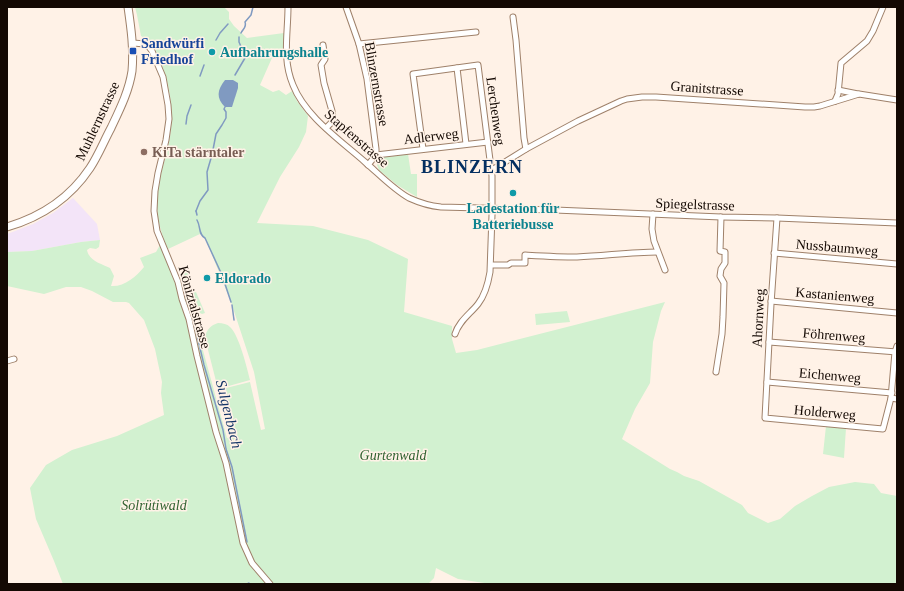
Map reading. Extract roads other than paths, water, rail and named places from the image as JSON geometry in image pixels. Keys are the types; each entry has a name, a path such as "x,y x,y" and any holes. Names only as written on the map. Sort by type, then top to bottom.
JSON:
{"street":[{"name":"Muhlernstrasse","path":"7,227 27,220 51,207 72,190 90,168 98,154 127,90 132,70 133,43 128,7"},
{"name":"Stapfenstrasse","path":"288,7 286,58 291,80 296,93 314,117 402,193 422,204 435,207 492,208"},
{"name":"Blinzernstrasse","path":"346,7 367,79 376,155"},
{"path":"835,102 838,94 841,64 867,41 883,7"},
{"path":"513,17 526,149"},
{"path":"358,44 476,32"},
{"name":"Köniztalstrasse","path":"133,43 145,44 152,51 163,77 168,106 169,119 166,140 155,191 154,210 157,231 178,282 190,323 216,432 227,469 243,543 252,563 270,584"},
{"path":"323,45 325,59 321,66 333,117 331,123 326,128"},
{"name":"Lerchenweg","path":"455,334 460,322 484,295 489,281 491,265 492,208 492,170 478,65 457,68"},
{"path":"423,149 413,74 457,68 466,144"},
{"path":"838,90 859,94"},
{"name":"Granitstrasse","path":"492,170 526,149 578,121 628,99 656,97 805,107 814,107 835,102 859,94 897,100"},
{"name":"Adlerweg","path":"376,155 488,142"},
{"path":"368,165 376,155"},
{"name":"Spiegelstrasse","path":"492,208 897,223"},
{"path":"653,214 652,234 657,252 665,270"},
{"path":"716,372 723,317 724,283 720,276 721,269 725,263 725,252 720,251 721,217"},
{"name":"Ahornweg","path":"765,418 777,218"},
{"path":"491,265 525,263 525,255 578,257 634,252 657,252"},
{"name":"Nussbaumweg","path":"774,253 897,264"},
{"name":"Kastanienweg","path":"771,301 897,313"},
{"name":"Föhrenweg","path":"769,342 896,352"},
{"path":"891,395 895,382 897,346"},
{"path":"7,360 14,359"},
{"name":"Eichenweg","path":"767,382 891,395 897,399"},
{"name":"Holderweg","path":"765,418 883,429 891,395"}],"water":[{"path":"225,80 233,80 238,83 238,88 232,107 225,107 219,97 220,87"}],"waterway":[{"name":"Sulgenbach","path":"241,33 245,27 245,22 251,15 253,7"},
{"path":"216,40 228,24"},
{"name":"Sulgenbach","path":"235,75 245,58 239,42 239,37"},
{"path":"200,76 204,65"},
{"path":"186,124 191,105"},
{"name":"Sulgenbach","path":"196,211 200,201 208,190 207,172 216,134 226,118 225,107"},
{"name":"Sulgenbach","path":"196,211 197,215"},
{"path":"197,220 200,232 205,238 222,275 231,302"},
{"name":"Sulgenbach","path":"185,293 223,430 247,542"},
{"path":"232,305 234,320"}],"place":[{"name":"Sandwürfi Friedhof","path":"133,51"},
{"name":"Aufbahrungshalle","path":"212,52"},
{"name":"KiTa stärntaler","path":"144,152"},
{"name":"Ladestation für Batteriebusse","path":"513,193"},
{"name":"Eldorado","path":"207,278"}],"district":[{"name":"BLINZERN","path":"472,167"}],"park label":[{"name":"Gurtenwald","path":"393,455"},
{"name":"Solrütiwald","path":"154,505"}]}
